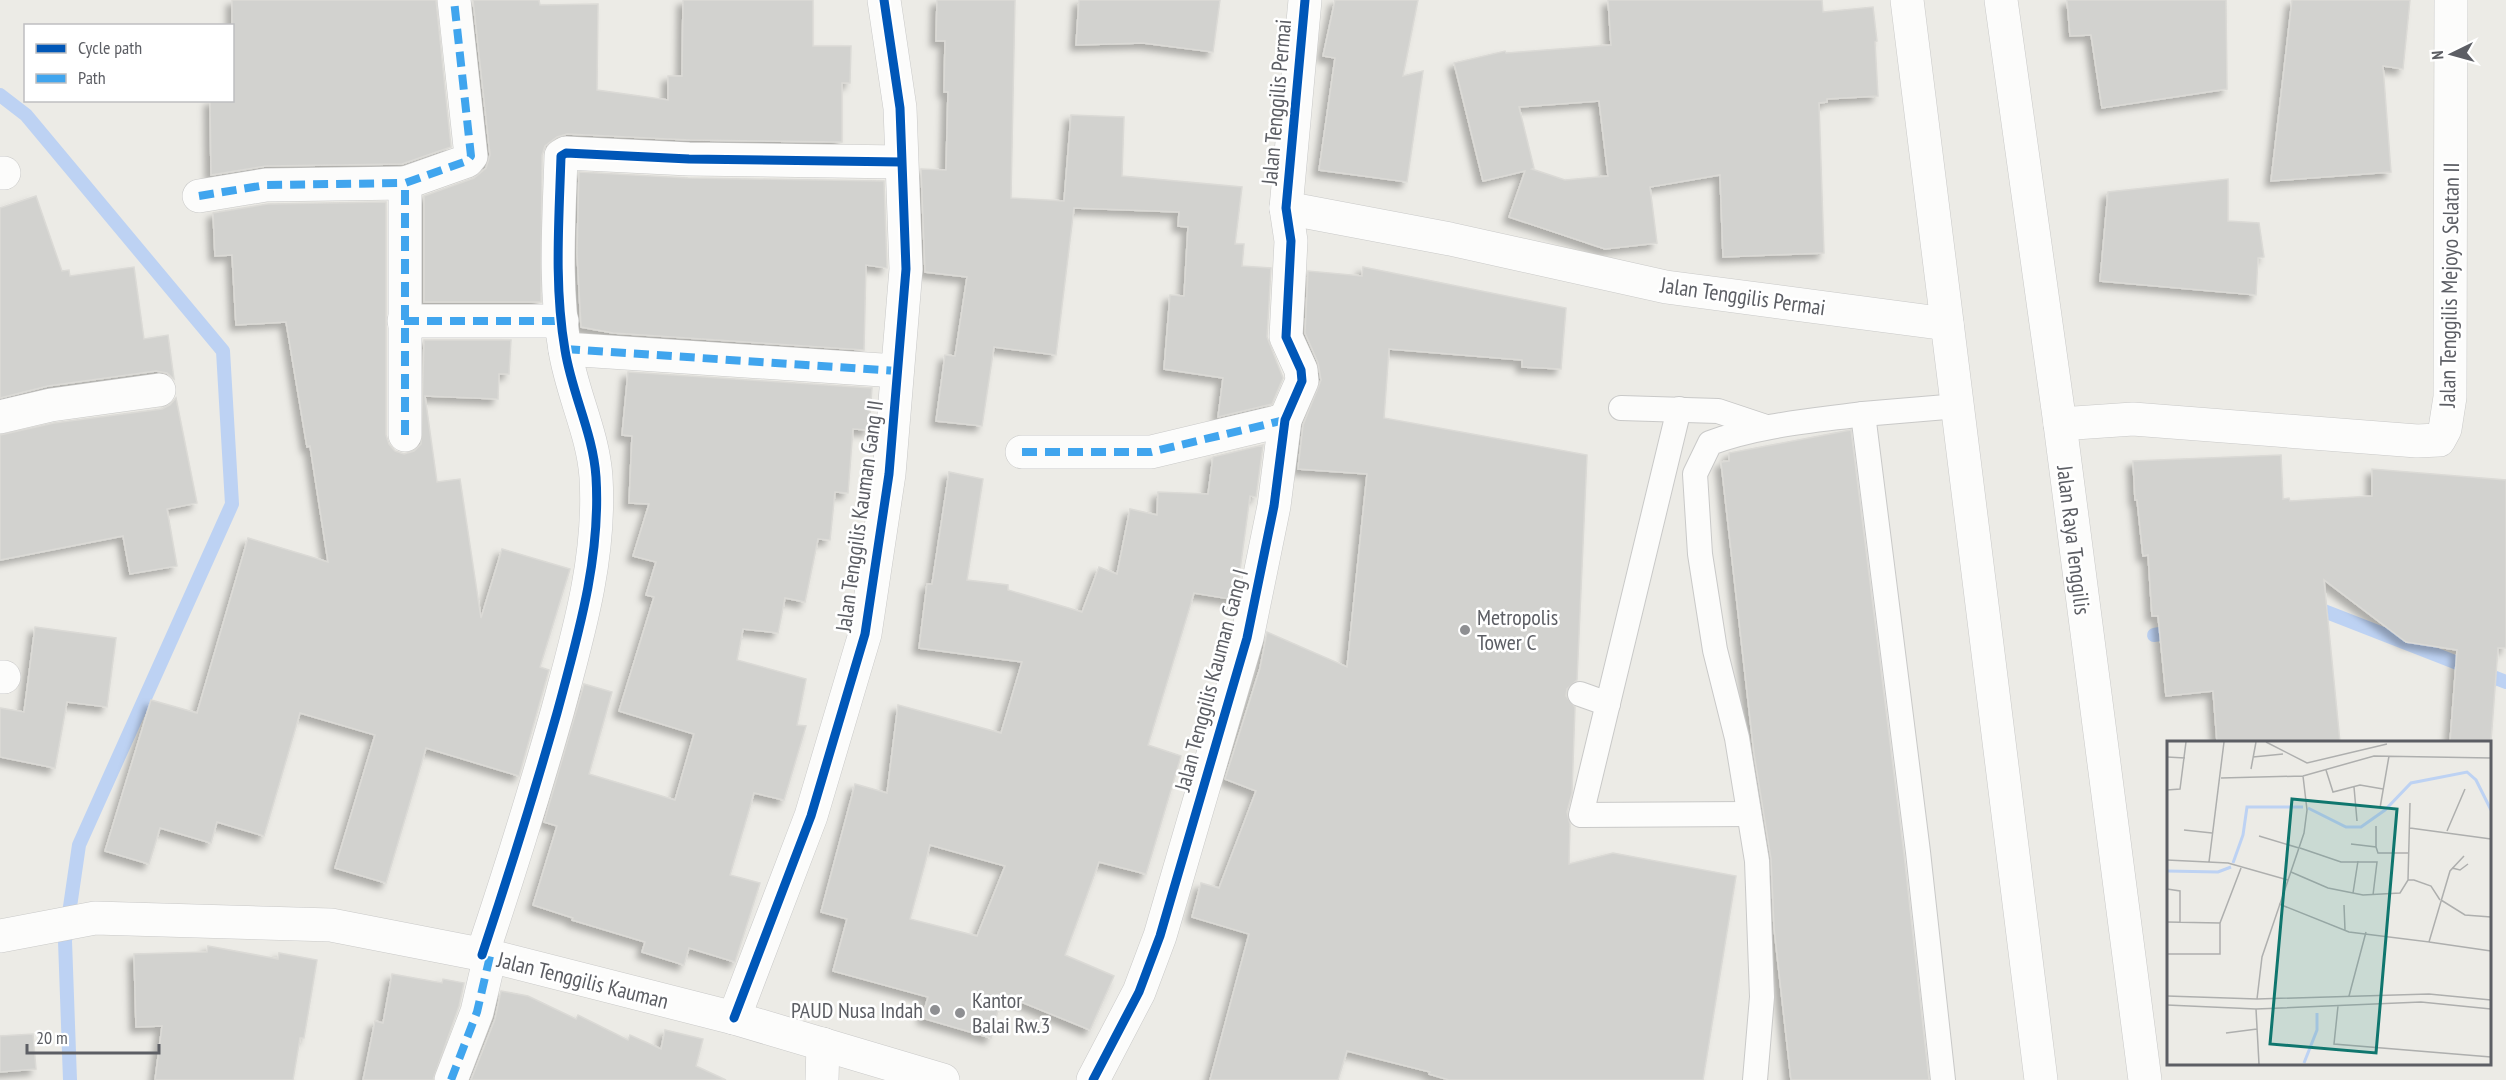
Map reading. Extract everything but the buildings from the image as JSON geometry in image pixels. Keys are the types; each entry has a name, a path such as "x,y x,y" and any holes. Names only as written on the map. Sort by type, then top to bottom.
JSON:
{"street":[{"path":"199,196 266,185 405,183 467,161 471,156 454,0"},
{"name":"Jalan Tenggilis Kauman Gang II","path":"734,1018 811,816 865,634 889,474 906,269 900,108 884,0"},
{"name":"Jalan Tenggilis Permai","path":"1305,0 1286,208 1450,239 1666,287 1947,324"},
{"path":"1907,0 1978,579 1991,666 2040,1080"},
{"name":"Jalan Raya Tenggilis","path":"2001,0 2060,424 2145,1080"},
{"name":"Jalan Tenggilis Mejoyo Selatan II","path":"2060,424 2133,419 2417,441 2439,440 2445,429 2450,397 2451,0"},
{"path":"451,1080 477,1012 486,955 525,826 586,607 596,524 596,477 590,434 572,384 563,335 557,263 563,153 689,159 902,162"},
{"path":"405,183 405,435"},
{"name":"Jalan Tenggilis Kauman Gang I","path":"1093,1080 1138,992 1160,936 1247,638 1274,506 1285,420 1302,375 1286,337 1291,241 1286,208"},
{"path":"404,321 563,335 897,371"},
{"path":"0,417 51,405 159,390"},
{"path":"1022,452 1151,452 1285,420"},
{"name":"Jalan Tenggilis Kauman","path":"0,936 95,918 331,925 486,955 734,1018 944,1080"},
{"path":"822,1080 823,1044"}],"lane":[{"path":"1755,1080 1762,997 1757,861 1737,738 1714,650 1700,554 1695,474 1710,443 1766,427 1863,414 1958,406"},
{"path":"1621,408 1718,411 1766,427"},
{"path":"1679,409 1581,815 1749,814"},
{"path":"1863,414 1918,852 1943,1080"},
{"path":"1580,694 1608,704"}],"waterway":[{"path":"0,95 26,115 223,351 232,504 79,845 65,941 70,1080"},
{"path":"2310,613 2324,611 2506,682"},
{"path":"2154,635 2178,631"}],"marked path":[{"path":"405,435 405,183 467,161 471,156 454,0"},
{"path":"199,196 266,185 405,183"},
{"path":"404,321 562,321"},
{"path":"565,349 897,371"},
{"path":"1022,452 1151,452 1285,420"},
{"path":"451,1080 477,1012 490,956"}],"cycle path":[{"path":"734,1018 811,816 865,634 889,474 906,269 900,108 884,0"},
{"path":"1093,1080 1139,992 1160,936 1247,638 1274,506 1285,420 1302,381 1301,370 1286,337 1291,241 1286,208 1305,0"},
{"path":"482,955 512,864 565,684 586,596 595,537 597,507 594,461 568,366 559,302 561,156 566,153 689,159 901,162"}],"place":[{"name":"Metropolis Tower C","path":"1465,630"},
{"name":"PAUD Nusa Indah","path":"935,1010"},
{"name":"Kantor Balai Rw.3","path":"960,1013"}]}
